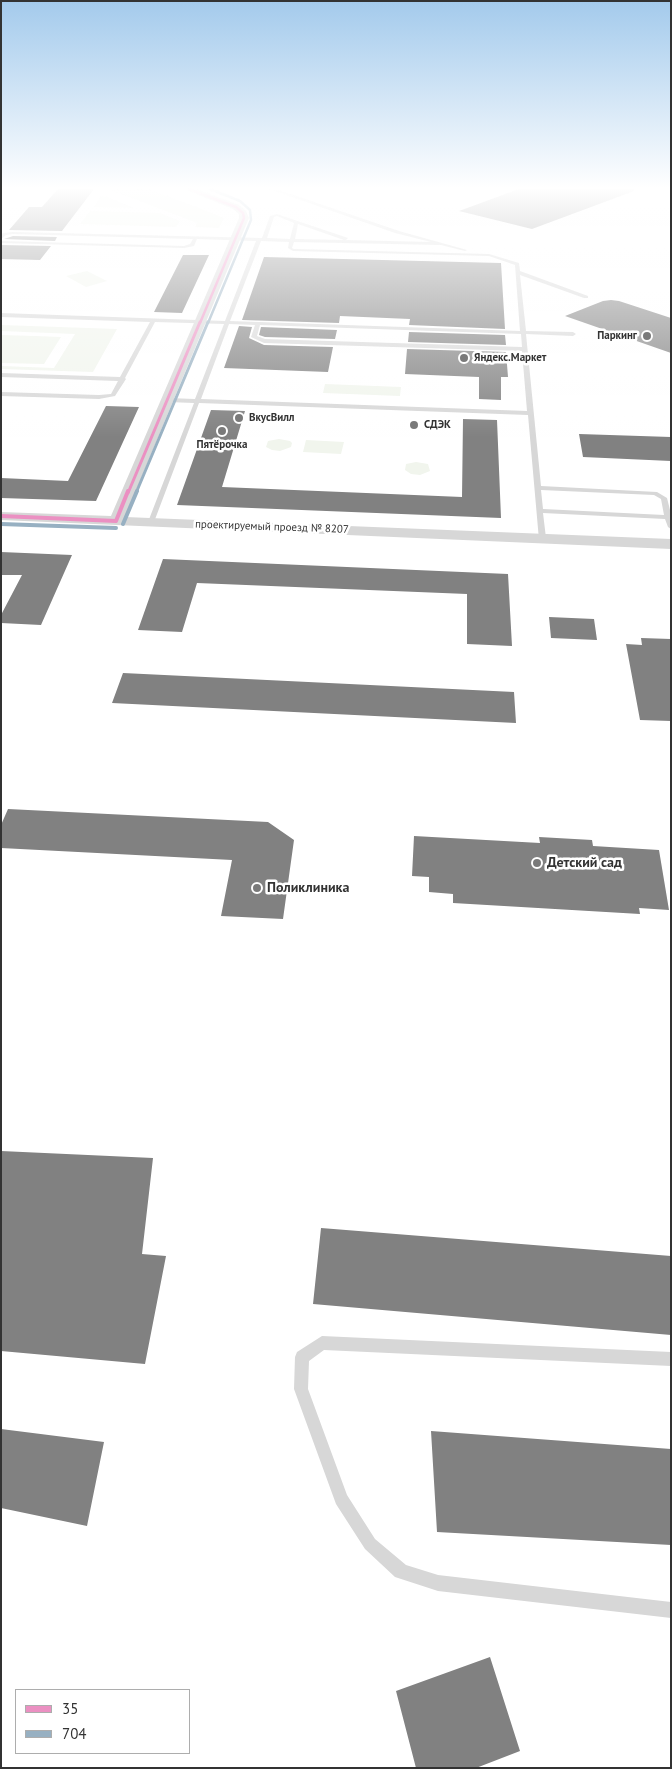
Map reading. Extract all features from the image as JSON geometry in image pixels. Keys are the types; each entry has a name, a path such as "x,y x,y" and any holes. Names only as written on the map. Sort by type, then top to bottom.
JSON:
{"street":[{"path":"116,521 222,272"},
{"name":"проектируемый проезд № 8207","path":"1,516 671,544"}],"lane":[{"path":"151,522 248,272"},
{"path":"542,538 518,272 586,297"},
{"path":"1,315 573,334"},
{"path":"1,394 104,397 115,392 153,320"},
{"path":"258,323 254,335 256,338 264,341 525,349"},
{"path":"286,342 291,324"},
{"path":"321,343 325,325"},
{"path":"356,344 359,326"},
{"path":"392,345 394,327"},
{"path":"426,346 428,328"},
{"path":"461,330 461,347"},
{"path":"496,331 497,348"},
{"path":"1,375 123,379"},
{"path":"168,400 531,413"},
{"path":"538,488 655,493 664,498 671,527"},
{"path":"540,511 668,516"},
{"path":"671,1359 322,1343 302,1357 301,1389 340,1499 370,1544 402,1571 438,1583 671,1610"}],"shaded area":[{"path":"88,272 107,281 86,287 66,276"},
{"path":"1,325 117,329 93,372 1,369 1,366 54,368 75,334 1,331"},
{"path":"1,335 61,337 44,364 1,363"},
{"path":"325,384 401,387 400,396 323,393"},
{"path":"279,439 290,441 292,443 291,447 280,451 266,447 268,441"},
{"path":"306,440 344,442 341,454 303,452"},
{"path":"416,462 428,464 430,471 420,475 411,474 405,470 406,464"}],"building":[{"path":"175,272 201,272 182,313 154,312"},
{"path":"259,272 502,272 505,329 409,325 410,319 340,316 339,323 242,320"},
{"name":"Паркинг","path":"611,300 671,318 671,353 565,316 603,301"},
{"path":"239,326 252,327 249,338 264,345 333,347 328,372 224,368"},
{"path":"261,327 337,330 335,339 265,337 259,335"},
{"path":"409,332 505,335 506,345 408,342"},
{"path":"407,349 506,352 508,377 501,377 501,400 479,399 479,377 405,374"},
{"path":"106,406 139,407 96,501 1,498 1,478 68,481"},
{"path":"211,410 245,411 222,487 462,497 463,419 497,420 501,518 177,505"},
{"path":"579,434 671,437 671,461 583,457"},
{"path":"1,552 72,555 41,625 1,623 1,615 22,575 1,575"},
{"path":"163,559 508,574 512,646 467,644 467,594 197,583 182,632 138,630"},
{"path":"549,617 594,619 597,640 551,638"},
{"path":"641,638 671,639 671,721 640,720 626,644 642,645"},
{"path":"123,673 514,692 516,723 112,703"},
{"name":"Поликлиника","path":"8,809 268,822 294,840 283,919 221,916 232,860 1,848 1,825"},
{"name":"Детский сад","path":"414,836 540,843 539,837 592,840 593,846 659,850 669,910 639,908 640,914 453,903 453,894 429,892 429,877 412,876"},
{"path":"1,1151 153,1158 142,1254 166,1256 145,1364 1,1351"},
{"path":"321,1228 671,1256 671,1335 313,1304"},
{"path":"1,1429 104,1442 87,1526 1,1508"},
{"path":"431,1431 671,1449 671,1545 437,1532"},
{"path":"490,1657 520,1751 476,1768 416,1768 396,1691"}],"transit line":[{"name":"35","path":"116,521 221,272"},
{"name":"704","path":"123,524 229,272"},
{"name":"35","path":"1,516 116,521"},
{"name":"704","path":"1,524 116,528"}],"place":[{"name":"Паркинг","path":"647,336"},
{"name":"Яндекс.Маркет","path":"464,358"},
{"name":"ВкусВилл","path":"239,418"},
{"name":"СДЭК","path":"414,425"},
{"name":"Пятёрочка","path":"222,431"},
{"name":"Детский сад","path":"537,863"},
{"name":"Поликлиника","path":"257,888"}]}
